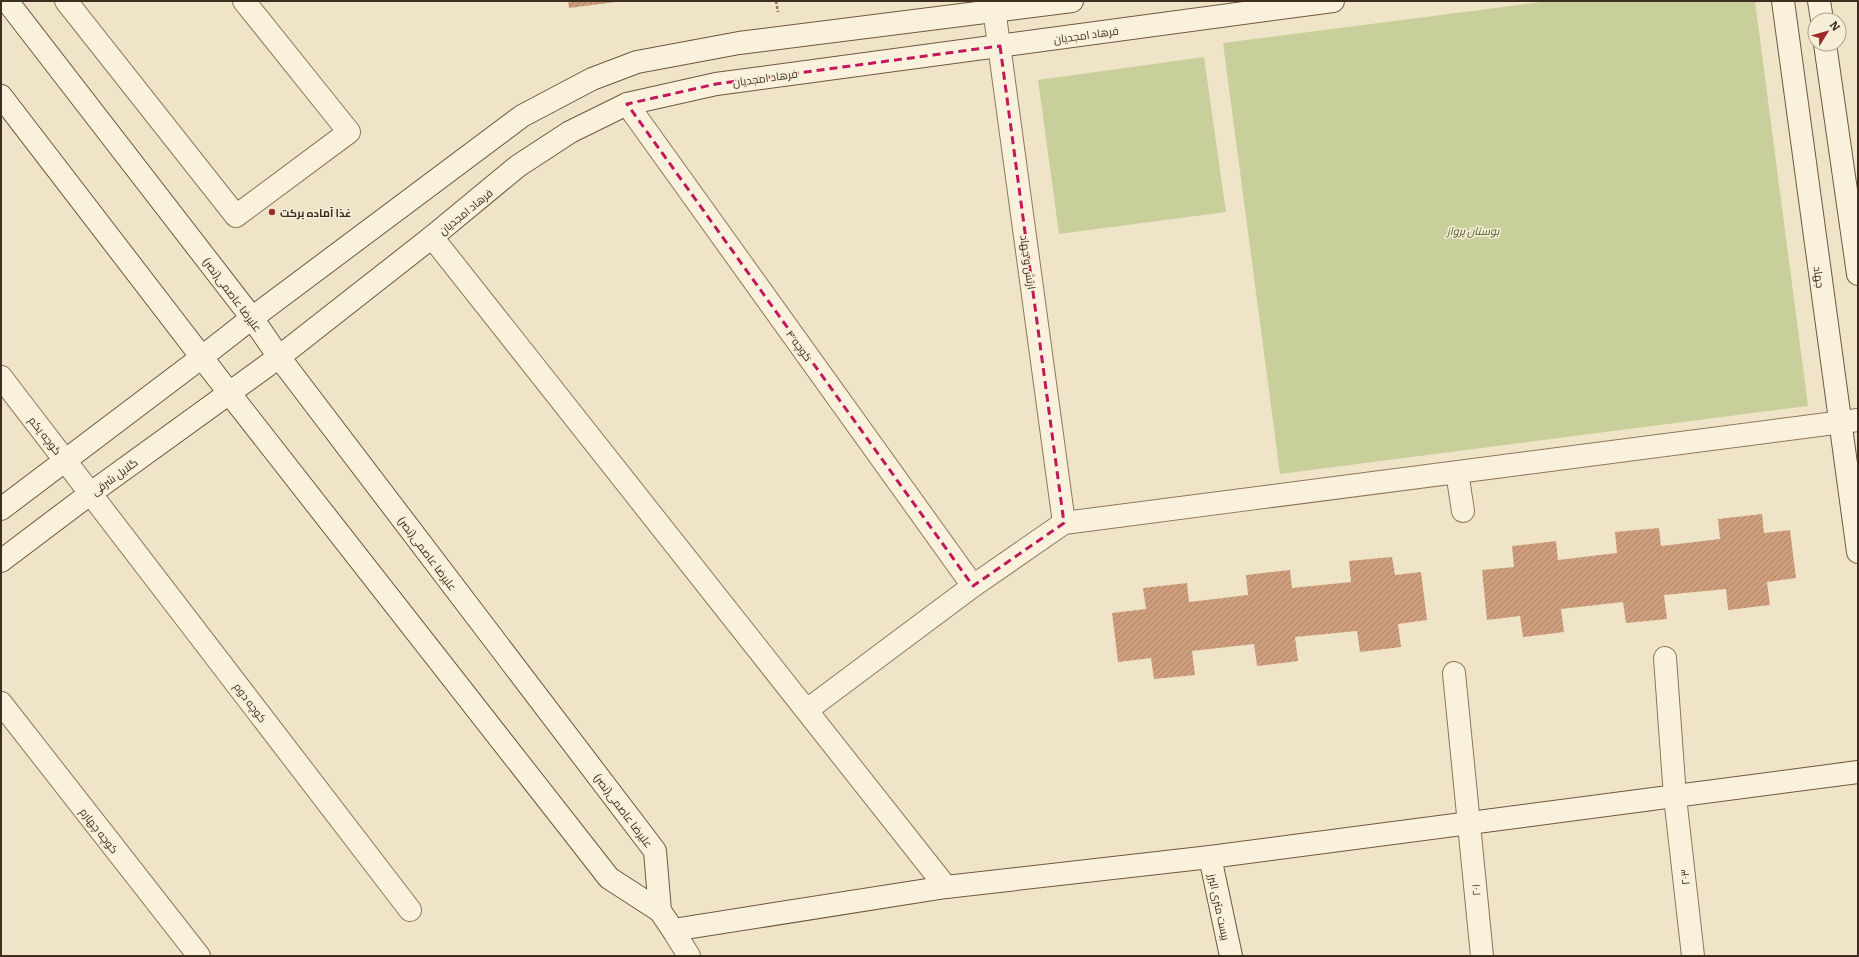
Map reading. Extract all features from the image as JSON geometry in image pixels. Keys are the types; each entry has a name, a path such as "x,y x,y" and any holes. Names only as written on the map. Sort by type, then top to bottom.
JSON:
{"street":[{"name":"علیرضا عاصمی(نصر)","path":"7,1 252,318 279,357 655,851 660,910"},
{"path":"66,1 236,216 349,132 244,1"},
{"path":"1,509 252,318 522,116 592,78 637,62 739,43 994,6 1072,1"},
{"name":"فرهاد امجدیان","path":"230,394 432,237 518,166 570,132 627,104 716,84 1333,1"},
{"name":"جهاد","path":"1783,1 1849,421 1858,552"},
{"path":"1819,1 1821,12"},
{"name":"ارتش و جهاد","path":"994,6 1064,523"},
{"path":"1826,52 1858,274"},
{"path":"1,96 230,394 609,878 660,910 689,956"},
{"name":"کوچه ۴","path":"627,104 973,586"},
{"path":"432,237 946,887"},
{"name":"کوچه یکم","path":"1,377 91,493"},
{"name":"گلایل شرقی","path":"1,561 91,493 230,394"},
{"path":"807,710 973,586 1064,523 1849,421"},
{"path":"1457,472 1463,510"},
{"name":"کوچه دوم","path":"91,493 410,910"},
{"name":"۲۰۳","path":"1664,658 1675,798 1693,956"},
{"name":"۲۰۱","path":"1454,672 1482,956"},
{"name":"کوچه چهارم","path":"1,703 199,956"},
{"path":"674,930 946,887 1210,858 1675,798 1858,772"},
{"name":"بیست متری البرز","path":"1210,858 1231,956"}],"highlighted area":[{"path":"1000,46 1064,523 973,586 627,104 716,84"}],"green space":[{"name":"بوستان پرواز","path":"1550,1 1755,1 1808,406 1280,474 1223,43"},
{"path":"1204,57 1226,212 1059,234 1038,80"}],"building":[{"path":"568,1 616,1 616,2 569,8"},
{"path":"1762,514 1764,533 1790,530 1796,578 1767,582 1770,605 1728,610 1726,589 1664,595 1667,619 1626,623 1623,602 1561,609 1564,632 1523,637 1520,616 1487,620 1482,570 1514,567 1512,546 1556,541 1558,560 1617,553 1615,532 1659,528 1661,546 1720,539 1718,519"},
{"path":"1392,557 1395,575 1421,572 1427,620 1398,624 1401,647 1360,652 1357,631 1295,637 1298,661 1257,666 1254,644 1192,651 1195,675 1154,679 1151,658 1118,662 1112,613 1146,609 1143,588 1187,583 1189,602 1248,595 1246,575 1290,570 1292,588 1351,582 1349,561"}],"place":[{"name":"غذا آماده برکت","path":"272,212"}]}
